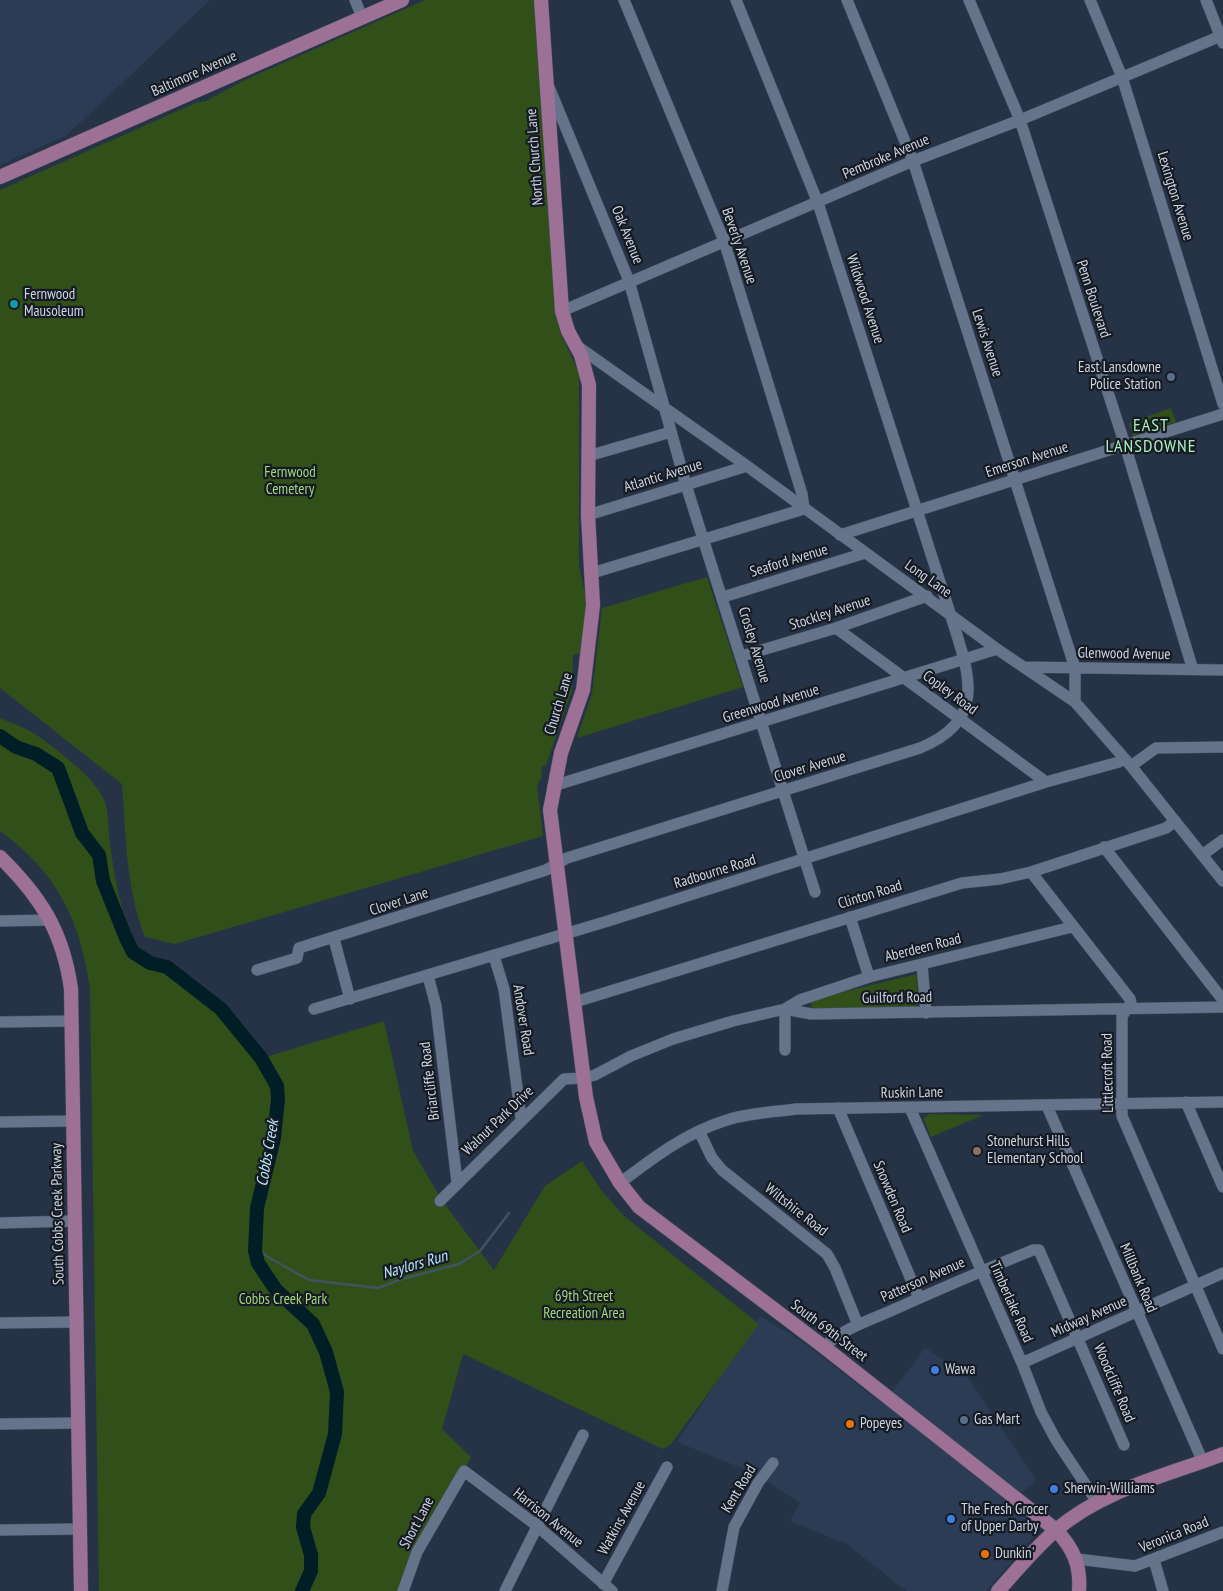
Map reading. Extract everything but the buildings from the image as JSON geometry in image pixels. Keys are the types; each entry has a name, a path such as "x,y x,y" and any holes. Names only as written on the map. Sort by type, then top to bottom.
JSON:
{"main road":[{"name":"Baltimore Avenue","path":"0,177 402,0"},
{"name":"North Church Lane","path":"541,0 562,311"},
{"name":"Church Lane","path":"562,311 568,331 584,366 588,385 588,515 592,573 592,613 583,690 561,753 553,786 550,810 584,1078"},
{"name":"South Cobbs Creek Parkway","path":"0,857 34,893 51,920 61,942 68,969 72,1021 78,1529 81,1591"},
{"name":"South 69th Street","path":"584,1078 596,1142 620,1183 639,1207 824,1347 1056,1530 1069,1545 1077,1559 1080,1578 1079,1591"},
{"path":"998,1591 1056,1530 1097,1502 1140,1482 1223,1454"}],"street":[{"path":"355,0 362,17"},
{"name":"Beverly Avenue","path":"624,0 724,240 802,494 804,509"},
{"name":"Wildwood Avenue","path":"736,0 818,203 950,613"},
{"name":"Lewis Avenue","path":"847,0 913,162 1075,668 1075,702"},
{"name":"Penn Boulevard","path":"969,0 1020,120 1125,445 1193,670"},
{"name":"Lexington Avenue","path":"1090,0 1122,77 1223,404"},
{"path":"1206,0 1222,38"},
{"name":"Pembroke Avenue","path":"562,311 724,240 1222,38"},
{"name":"Oak Avenue","path":"546,79 629,281 666,408"},
{"name":"Long Lane","path":"576,345 747,466 997,649 1075,702 1127,762 1223,881"},
{"name":"Crosley Avenue","path":"666,408 686,485 763,722 815,892"},
{"name":"Emerson Avenue","path":"840,535 1223,414"},
{"path":"588,456 671,432"},
{"name":"Atlantic Avenue","path":"588,515 747,466"},
{"path":"592,573 804,509"},
{"name":"Seaford Avenue","path":"723,597 865,553"},
{"name":"Stockley Avenue","path":"742,656 836,628 926,596"},
{"path":"950,613 963,659 968,689 961,719"},
{"name":"Copley Road","path":"836,628 1046,782"},
{"name":"Greenwood Avenue","path":"553,786 997,649"},
{"name":"Glenwood Avenue","path":"1024,667 1223,670"},
{"name":"Clover Avenue","path":"557,864 567,858 920,748 940,738 961,719"},
{"name":"Radbourne Road","path":"314,1009 494,956 805,860 1046,782 1119,762 1127,762 1156,748 1223,747"},
{"name":"Clinton Road","path":"575,1002 962,882 1000,879 1031,872 1166,828 1174,822"},
{"path":"1202,855 1223,840"},
{"path":"1104,847 1223,1000"},
{"name":"Clover Lane","path":"257,970 295,959 299,948 334,939 546,870 557,864"},
{"path":"1031,872 1130,999 1131,1003 1128,1008"},
{"path":"850,917 869,977"},
{"path":"0,921 51,920"},
{"name":"Aberdeen Road","path":"785,1009 800,1000 869,977 1072,927"},
{"path":"334,939 350,999"},
{"name":"Andover Road","path":"494,956 504,989 521,1118"},
{"path":"922,964 926,1013"},
{"name":"Briarcliffe Road","path":"428,976 436,1006 457,1182"},
{"name":"Guilford Road","path":"584,1078 673,1039 785,1009 811,1014 1223,1007"},
{"name":"Littlecroft Road","path":"1128,1008 1122,1016 1122,1116 1223,1349"},
{"path":"785,1009 785,1050"},
{"path":"0,1022 72,1021"},
{"name":"Walnut Park Drive","path":"440,1200 521,1118 564,1079 584,1078"},
{"path":"1186,1102 1223,1187"},
{"name":"Ruskin Lane","path":"620,1183 660,1152 699,1131 727,1120 761,1113 796,1109 1223,1102"},
{"name":"Millbank Road","path":"1047,1106 1203,1462"},
{"name":"Snowden Road","path":"838,1108 919,1298"},
{"name":"Timberlake Road","path":"910,1108 1022,1363 1041,1412 1056,1440 1097,1502"},
{"path":"0,1122 72,1121"},
{"name":"Wiltshire Road","path":"699,1131 712,1158 722,1170 827,1254 835,1268 858,1325"},
{"path":"0,1223 74,1222"},
{"name":"Patterson Avenue","path":"824,1347 834,1337 858,1325 981,1271 1033,1250 1039,1250"},
{"name":"Woodcliffe Road","path":"1039,1250 1123,1441"},
{"name":"Midway Avenue","path":"1022,1363 1223,1273"},
{"path":"0,1323 76,1322"},
{"path":"0,1424 77,1423"},
{"path":"505,1591 536,1524 583,1435"},
{"name":"Kent Road","path":"722,1591 734,1527 758,1483 773,1463"},
{"name":"Watkins Avenue","path":"603,1584 667,1467"},
{"name":"Harrison Avenue","path":"464,1471 536,1524 612,1591"},
{"name":"Short Lane","path":"403,1591 418,1552 464,1471"},
{"path":"0,1530 78,1529"},
{"name":"Veronica Road","path":"1077,1559 1135,1566 1222,1534"},
{"path":"1154,1560 1163,1591"}],"shaded area":[{"path":"0,0 210,0 67,135 0,165"},
{"path":"760,1316 800,1340 883,1404 925,1348 965,1373 1036,1480 1009,1504 1039,1530 986,1591 907,1591 845,1543 790,1521 800,1503 754,1473 677,1442"}],"green space":[{"name":"Fernwood Cemetery","path":"425,0 534,0 556,312 560,332 579,373 579,566 586,598 582,653 573,655 572,690 546,765 542,766 541,779 537,785 543,836 175,944 145,937 130,881 122,784 0,688 0,190 198,102 206,101 245,80"},
{"path":"1171,408 1176,422 1133,436 1129,423"},
{"path":"707,577 743,687 577,738 592,694 602,608"},
{"name":"Cobbs Creek Park","path":"0,718 35,734 75,765 94,784 105,802 120,900 135,940 147,956 186,977 208,993 250,1035 266,1057 384,1021 413,1151 443,1202 494,1270 545,1186 582,1161 601,1190 624,1216 759,1324 671,1444 663,1449 463,1354 442,1429 471,1457 402,1591 99,1591 90,988 80,941 63,899 37,863 0,831"},
{"path":"917,974 918,1008 812,1011 811,1000"},
{"path":"930,1114 983,1115 931,1137 923,1118"}],"waterway":[{"name":"Cobbs Creek","path":"0,736 16,747 36,754 58,768 82,833 99,855 103,881 133,952 150,963 167,967 221,1009 261,1058 277,1086 278,1099 274,1138 257,1208 255,1251 258,1263 276,1290 313,1324 326,1352 337,1392 335,1434 319,1493 304,1514 303,1527 311,1555 311,1571 302,1591"},
{"name":"Naylors Run","path":"256,1246 266,1256 309,1280 378,1288 402,1279 459,1264 480,1251 509,1213"}],"place":[{"name":"Fernwood Mausoleum","path":"14,304"},
{"name":"East Lansdowne Police Station","path":"1171,377"},
{"name":"Stonehurst Hills Elementary School","path":"977,1151"},
{"name":"Wawa","path":"935,1370"},
{"name":"Gas Mart","path":"964,1420"},
{"name":"Popeyes","path":"850,1424"},
{"name":"Sherwin-Williams","path":"1054,1489"},
{"name":"The Fresh Grocer of Upper Darby","path":"951,1519"},
{"name":"Dunkin'","path":"985,1554"}],"district":[{"name":"EAST LANSDOWNE","path":"1151,436"}],"park label":[{"name":"69th Street Recreation Area","path":"584,1306"}]}
